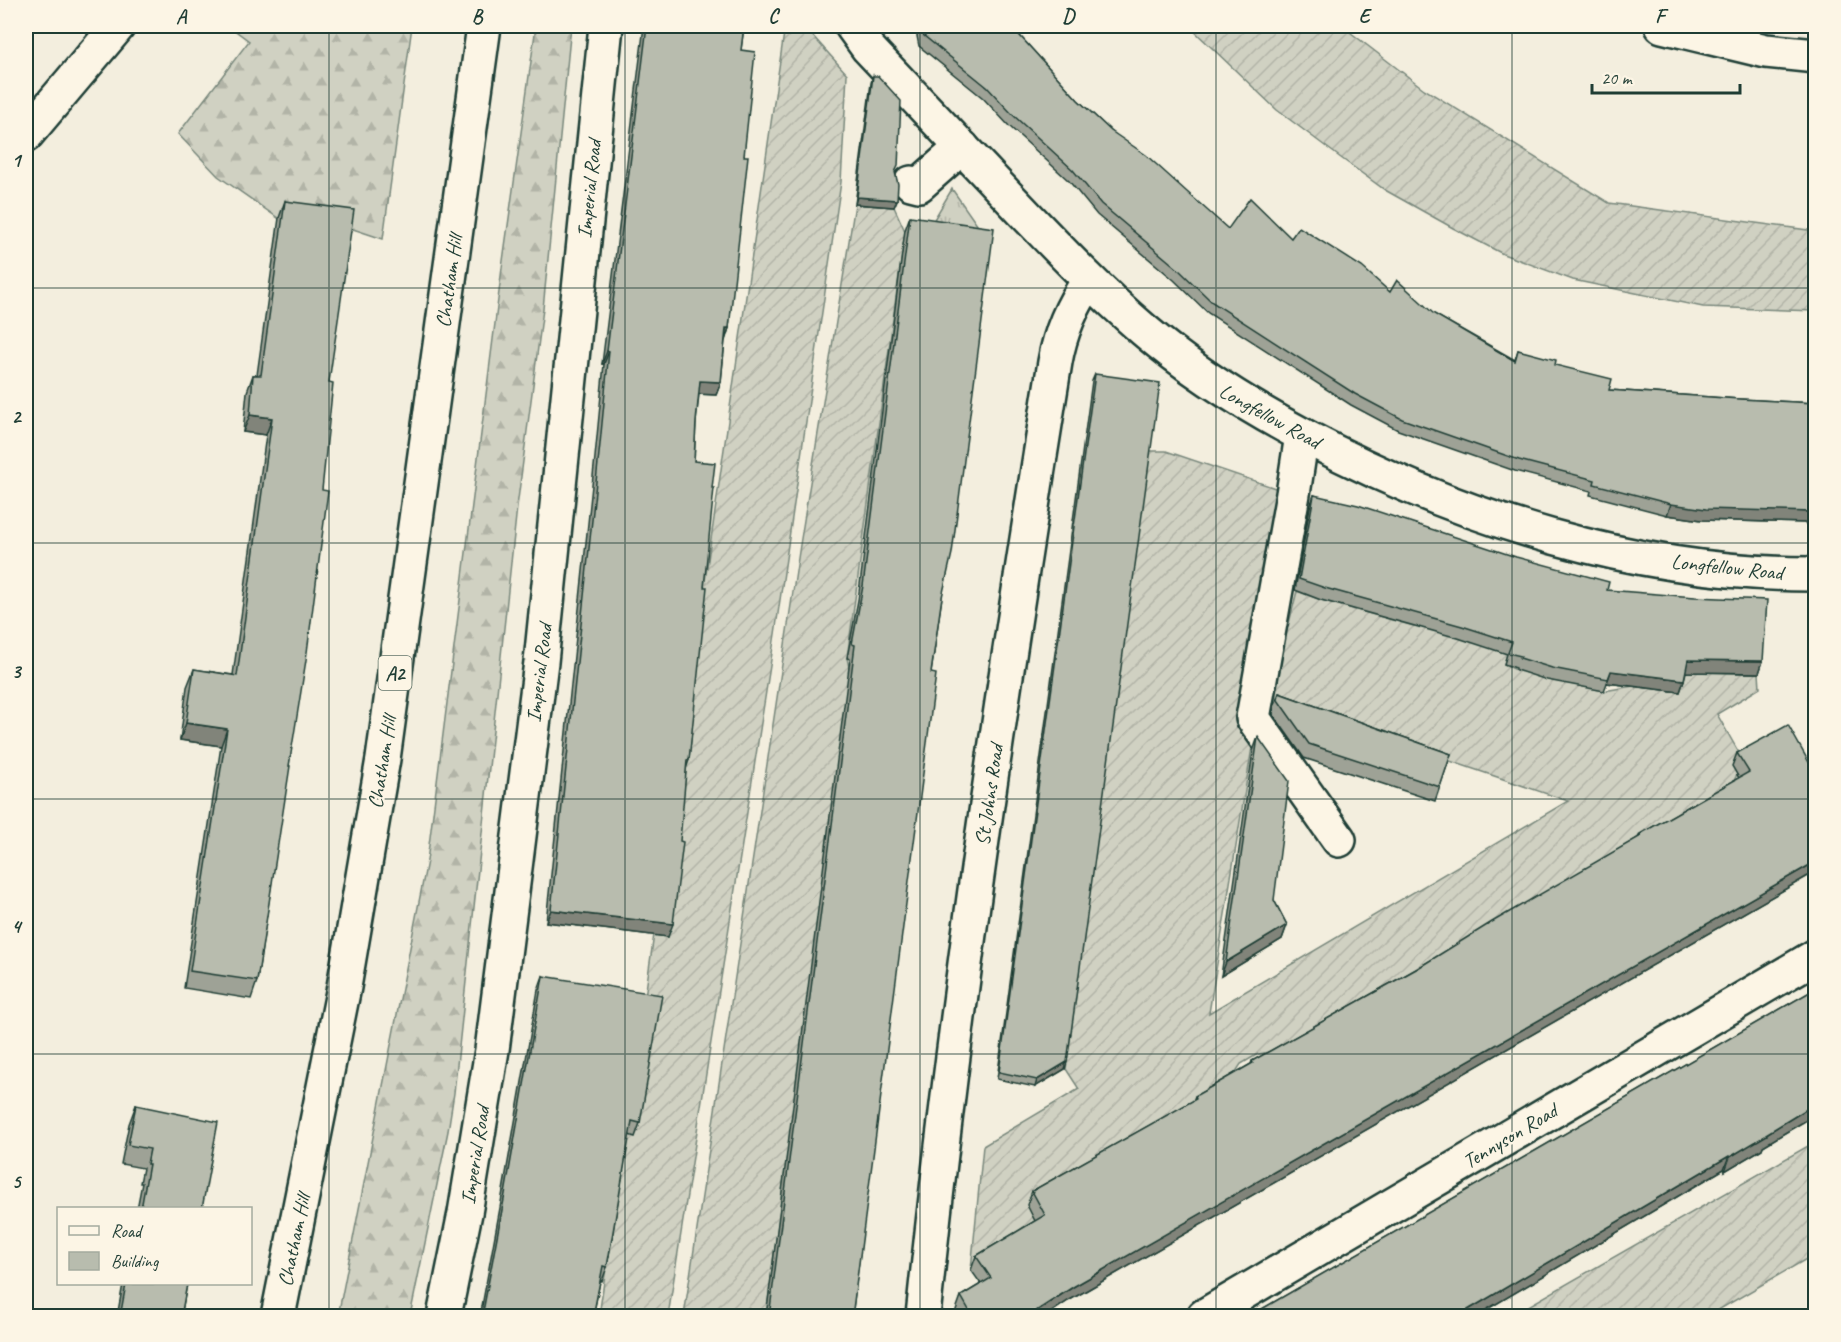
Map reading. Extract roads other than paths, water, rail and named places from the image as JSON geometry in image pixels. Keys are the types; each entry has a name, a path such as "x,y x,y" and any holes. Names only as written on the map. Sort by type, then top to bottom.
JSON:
{"street":[{"path":"26,135 118,26"},
{"name":"Chatham Hill","path":"278,1317 344,987 383,759 484,26"},
{"name":"Imperial Road","path":"444,1317 465,1213 492,1050 541,662 606,26"},
{"name":"Longfellow Road","path":"852,26 868,48 1089,281 1145,331 1210,382 1252,408 1338,454 1442,500 1524,529 1613,552 1672,563 1752,573 1815,574"},
{"path":"1662,26 1773,52 1815,56"},
{"path":"911,183 919,185 962,147"},
{"name":"St Johns Road","path":"923,1317 939,1161 1001,700 1053,373 1061,338 1076,302 1089,281"},
{"path":"1302,435 1253,718 1339,840"},
{"name":"Tennyson Road","path":"1204,1317 1815,956"}]}
